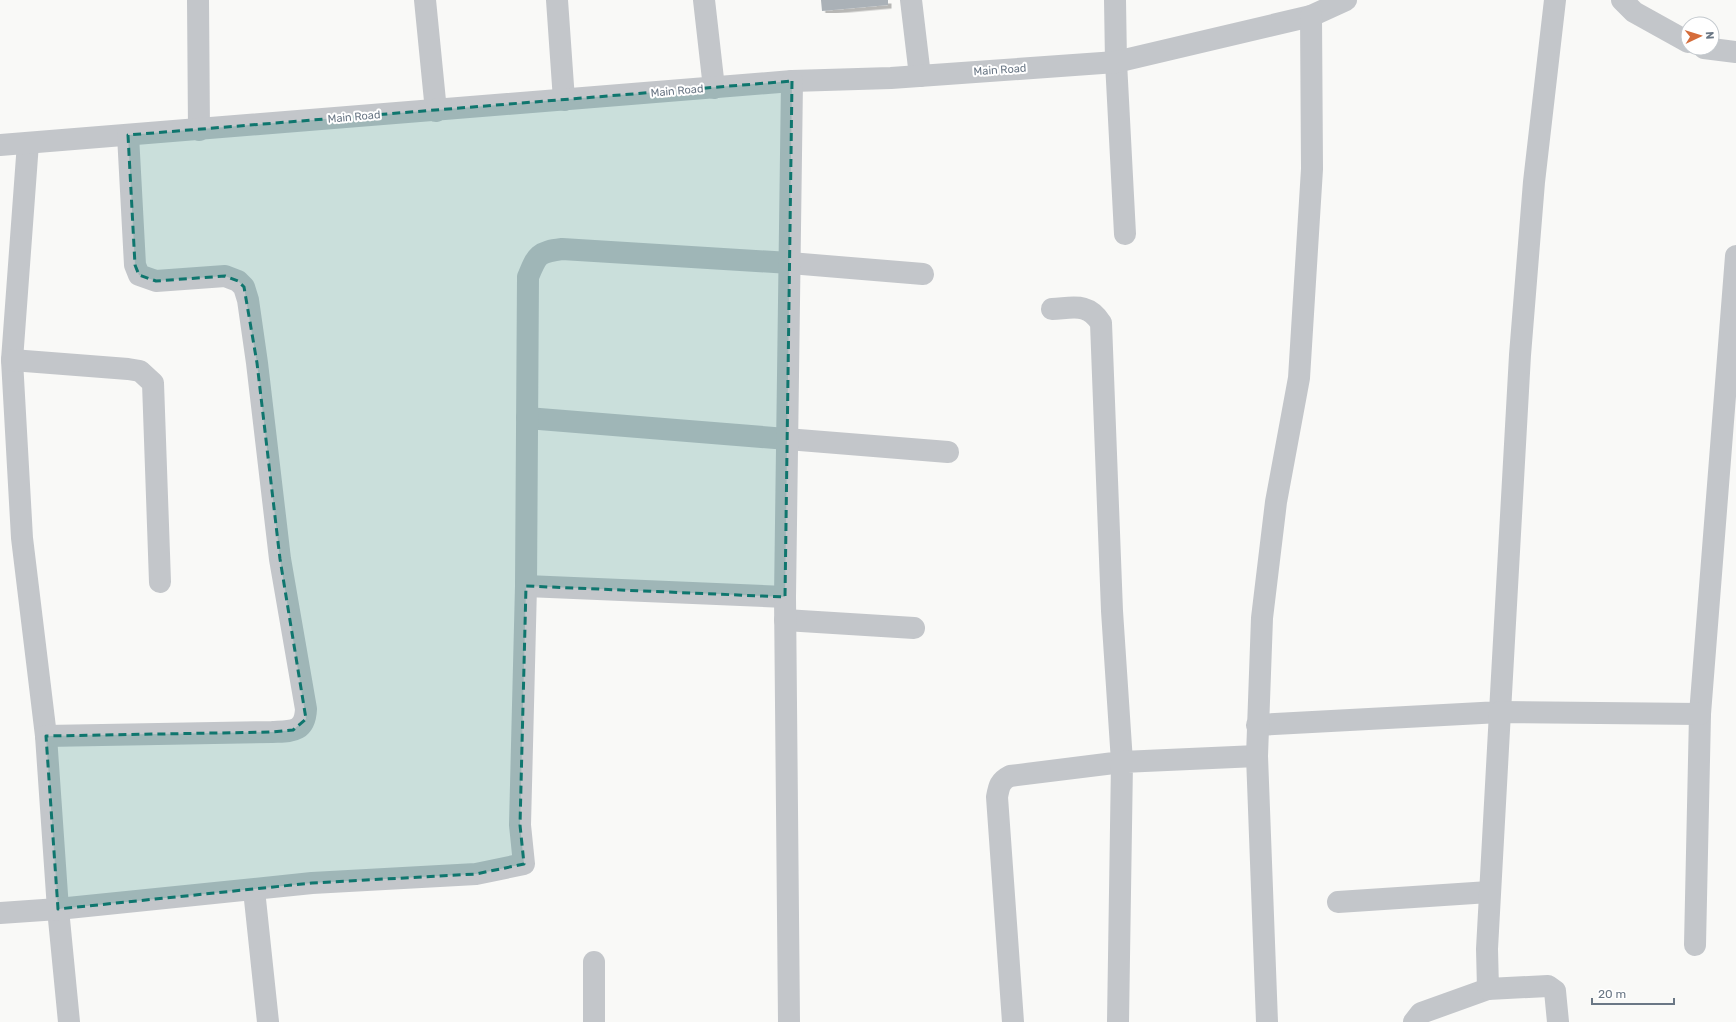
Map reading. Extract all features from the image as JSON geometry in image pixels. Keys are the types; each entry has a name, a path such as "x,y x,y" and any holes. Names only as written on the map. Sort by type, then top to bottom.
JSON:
{"street":[{"path":"198,0 199,130"},
{"path":"425,0 436,111"},
{"path":"557,0 564,100"},
{"path":"704,0 714,88"},
{"path":"911,0 920,76"},
{"path":"1115,0 1116,62 1125,234"},
{"name":"Main Road","path":"0,145 436,111 792,81 920,76 1116,62 1311,16 1346,0"},
{"path":"1488,989 1487,949 1521,347 1534,182 1555,0"},
{"path":"1622,0 1634,12 1680,38"},
{"path":"1267,1022 1257,725 1262,618 1274,518 1298,378 1312,169 1311,16"},
{"path":"1720,50 1736,52"},
{"path":"789,1022 785,597 792,81"},
{"path":"46,736 272,732 293,730 301,727 306,719 306,709 280,559 257,363 244,287 238,281 225,276 156,281 139,275 135,265 128,135"},
{"path":"28,143 12,360 22,538 46,736 58,909 69,1022"},
{"path":"0,912 58,909 312,883 476,874 524,864 520,825 526,586 528,277 536,258 546,251 562,249 790,263 923,274"},
{"path":"1695,945 1700,714 1736,256"},
{"path":"1052,309 1080,307 1088,309 1096,315 1101,323 1112,611 1122,762 1118,1022"},
{"path":"12,360 128,369 140,371 153,383 160,582"},
{"path":"527,418 948,452"},
{"path":"526,586 785,597"},
{"path":"785,620 914,628"},
{"path":"1257,725 1500,712 1700,714"},
{"path":"1012,1022 997,797 999,785 1002,780 1010,776 1122,762 1257,756"},
{"path":"254,890 268,1022"},
{"path":"1338,902 1490,892"},
{"path":"594,962 594,1022"},
{"path":"1414,1022 1421,1013 1488,989 1548,986 1555,991 1558,1022"}],"highlighted area":[{"path":"792,81 785,597 526,586 520,825 524,864 476,874 312,883 58,909 46,736 272,732 293,730 306,719 280,559 257,363 244,287 238,281 225,276 156,281 139,275 135,265 128,135"}],"building":[{"path":"821,0 888,0 888,5 822,11"}]}
